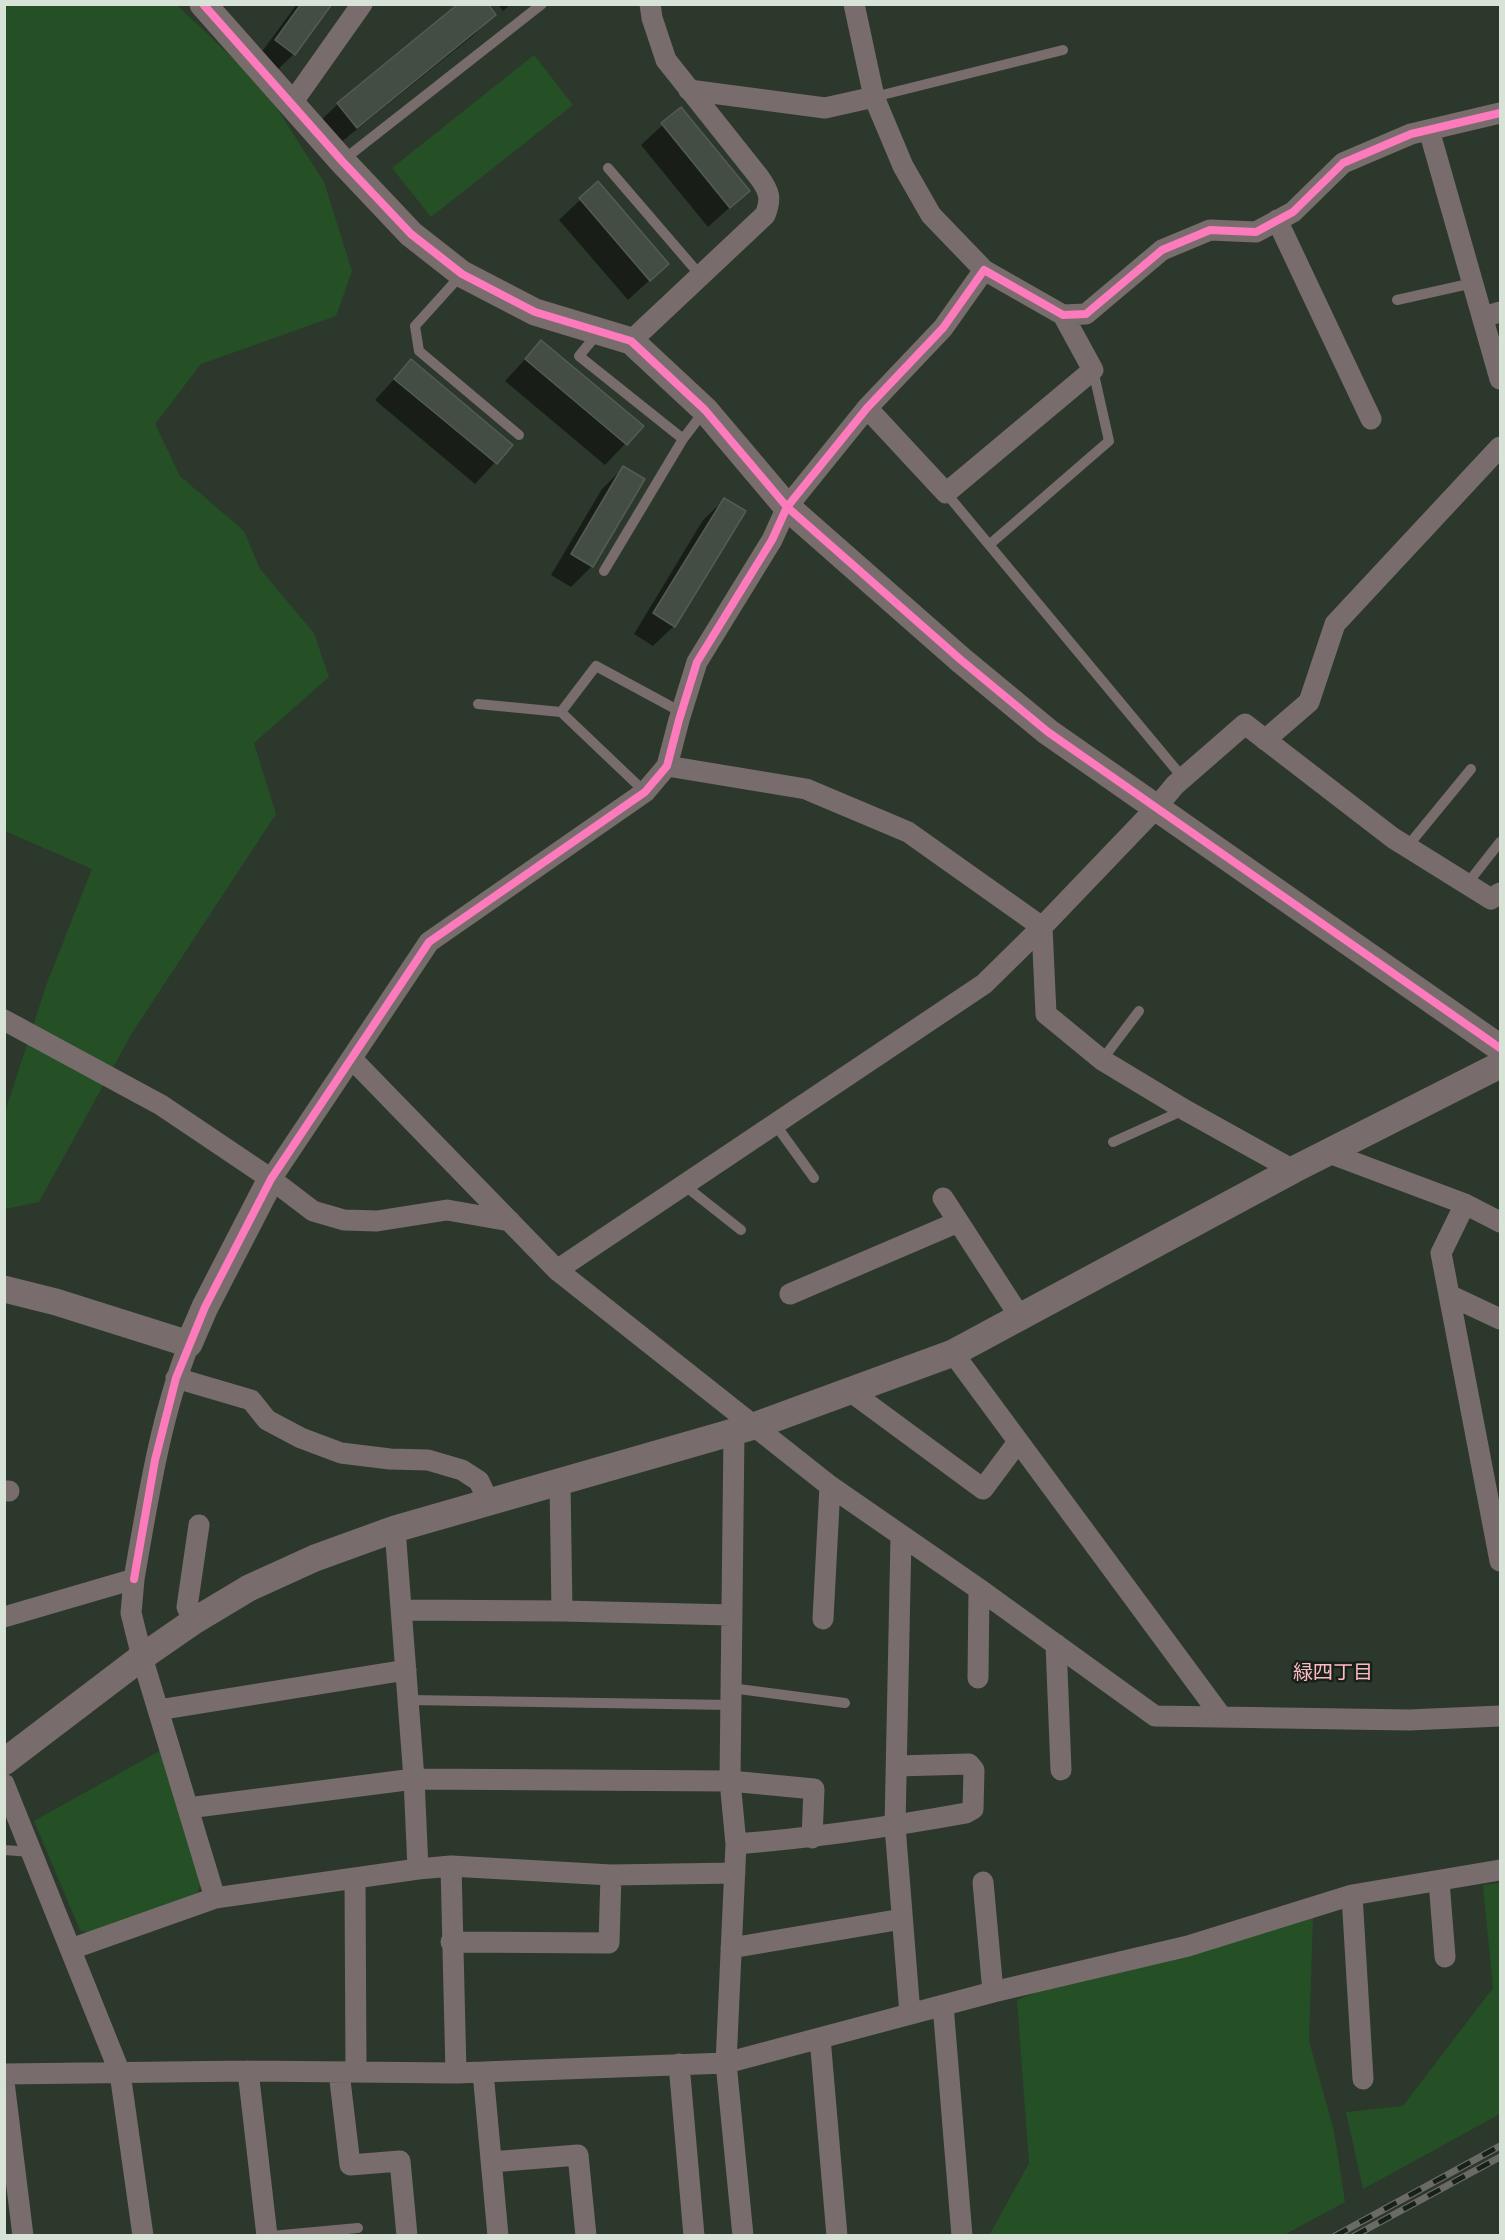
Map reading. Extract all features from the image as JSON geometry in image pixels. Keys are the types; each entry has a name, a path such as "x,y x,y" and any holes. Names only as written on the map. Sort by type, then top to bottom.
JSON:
{"street":[{"path":"203,4 342,161 411,234 462,274 535,312 631,340 705,410 787,507 961,660 1048,732 1500,1048"},
{"path":"292,103 362,4"},
{"path":"631,340 765,214 771,201 769,191 759,177 666,60 652,18 650,4"},
{"path":"854,4 874,97 903,166 931,215 984,270 1063,315 1093,370 946,493 867,408"},
{"path":"689,90 825,108 874,97"},
{"path":"1063,315 1086,314 1162,250 1210,230 1256,232 1293,212 1343,163 1411,134 1500,113"},
{"path":"1429,130 1473,284 1492,315 1500,379"},
{"path":"1276,220 1371,419"},
{"path":"215,1898 142,1658 131,1613 134,1579 155,1460 176,1378 205,1307 271,1179 429,942 645,792 667,766 697,662 772,540 787,507 867,408 943,328 984,270"},
{"path":"1265,740 1310,702 1335,624 1500,447"},
{"path":"557,1270 984,984 1042,927 1183,778 1245,724 1393,838 1491,899 1500,893"},
{"path":"667,766 806,789 908,832 1042,927"},
{"path":"1042,927 1046,1014 1102,1060 1185,1110 1293,1170"},
{"path":"4,1020 161,1105 271,1179 313,1211 344,1220 377,1221 447,1210 510,1221"},
{"path":"352,1059 557,1270 744,1429 979,1589 1155,1716 1409,1720 1500,1716"},
{"path":"4,1762 194,1621 249,1588 315,1558 395,1530 744,1429 952,1353 1293,1170 1500,1065"},
{"path":"1329,1153 1466,1204 1500,1222"},
{"path":"943,1198 1020,1317"},
{"path":"1466,1204 1441,1253 1500,1550"},
{"path":"790,1294 958,1222"},
{"path":"4,1289 56,1302 189,1344"},
{"path":"1449,1295 1500,1319"},
{"path":"952,1353 1221,1716"},
{"path":"176,1378 251,1400 267,1420 301,1438 341,1453 390,1459 428,1460 462,1470 479,1481 489,1503"},
{"path":"850,1391 983,1489 1018,1442"},
{"path":"743,2235 726,2063 736,1844 730,1781 732,1615 744,1429"},
{"path":"560,1482 562,1611"},
{"path":"823,1620 830,1486"},
{"path":"194,1621 187,1607 199,1525"},
{"path":"395,1530 414,1779 418,1869"},
{"path":"901,1537 895,1826 910,2014"},
{"path":"4,1617 134,1579"},
{"path":"978,1678 979,1589"},
{"path":"401,1610 732,1615"},
{"path":"1056,1644 1061,1770"},
{"path":"159,1710 406,1670"},
{"path":"736,1844 812,1838 895,1826 966,1813 973,1809 974,1770 969,1764 897,1766"},
{"path":"188,1808 414,1779 730,1781 814,1789 812,1838"},
{"path":"4,1784 120,2073 143,2235"},
{"path":"451,1866 451,1942 456,2073"},
{"path":"70,1949 215,1898 418,1869 451,1866 612,1875 735,1873"},
{"path":"4,2074 248,2071 456,2073 726,2063 993,1992 1188,1946 1352,1895 1500,1870"},
{"path":"451,1942 609,1943 612,1875"},
{"path":"355,1878 347,2072 350,2165 400,2162 407,2235"},
{"path":"1439,1881 1445,1957"},
{"path":"983,1882 993,1992"},
{"path":"1352,1895 1363,2079"},
{"path":"731,1948 902,1919"},
{"path":"943,2005 962,2235"},
{"path":"820,2038 837,2235"},
{"path":"679,2064 694,2235"},
{"path":"248,2071 269,2235"},
{"path":"483,2072 498,2235"},
{"path":"4,2082 23,2235"},
{"path":"491,2162 578,2155 586,2235"}],"lane":[{"path":"342,161 542,4"},
{"path":"874,97 1063,50"},
{"path":"608,168 700,275"},
{"path":"462,274 415,326 419,351 519,435"},
{"path":"1397,300 1473,284"},
{"path":"600,330 579,356 683,440"},
{"path":"989,545 1109,441 1093,370"},
{"path":"604,571 683,440 705,410"},
{"path":"946,493 1183,778"},
{"path":"561,712 596,666 681,712"},
{"path":"478,704 561,712 645,792"},
{"path":"1407,847 1471,769"},
{"path":"1467,884 1500,842"},
{"path":"1102,1060 1138,1011"},
{"path":"1113,1142 1185,1110"},
{"path":"775,1124 814,1178"},
{"path":"684,1185 741,1230"},
{"path":"408,1700 731,1697 845,1704"},
{"path":"4,1850 32,1852"},
{"path":"269,2235 358,2228"}],"green space":[{"path":"5,5 177,5 264,88 324,182 352,271 336,316 201,364 155,424 180,476 244,531 260,569 314,633 329,677 254,743 276,814 132,1033 39,1202 5,1209 5,1112 47,983 92,869 5,831"},
{"path":"534,55 573,105 431,217 392,168"},
{"path":"163,1749 201,1883 197,1893 91,1934 80,1930 34,1821"},
{"path":"1500,1883 1500,2114 1363,2189 1346,2112 1403,2106 1493,1988 1483,1885"},
{"path":"1313,1916 1309,2041 1334,2131 1345,2202 1284,2235 989,2236 1029,2163 1017,2000 1102,1966"}],"building":[{"path":"301,4 332,4 295,55 275,40"},
{"path":"458,4 488,4 496,15 357,128 337,103"},
{"path":"681,107 750,191 730,208 661,123"},
{"path":"598,181 669,264 650,281 579,198"},
{"path":"541,340 644,426 627,445 525,359"},
{"path":"411,359 513,445 497,464 394,379"},
{"path":"623,466 645,479 593,567 571,554"},
{"path":"724,498 746,511 675,627 653,613"}],"railway":[{"path":"1335,2236 1500,2146"},
{"path":"1354,2236 1500,2157"}],"cycle path":[{"path":"203,4 342,161 411,234 462,274 535,312 631,341 705,410 787,507 961,660 1048,732 1500,1048"},
{"path":"134,1579 155,1460 176,1378 205,1307 271,1179 429,942 645,792 667,766 697,662 772,540 787,507 867,408 943,328 984,270 1063,315 1086,314 1162,250 1210,230 1256,232 1293,212 1343,163 1411,134 1500,113"}],"district":[{"name":"緑四丁目","path":"1333,1673"}]}
